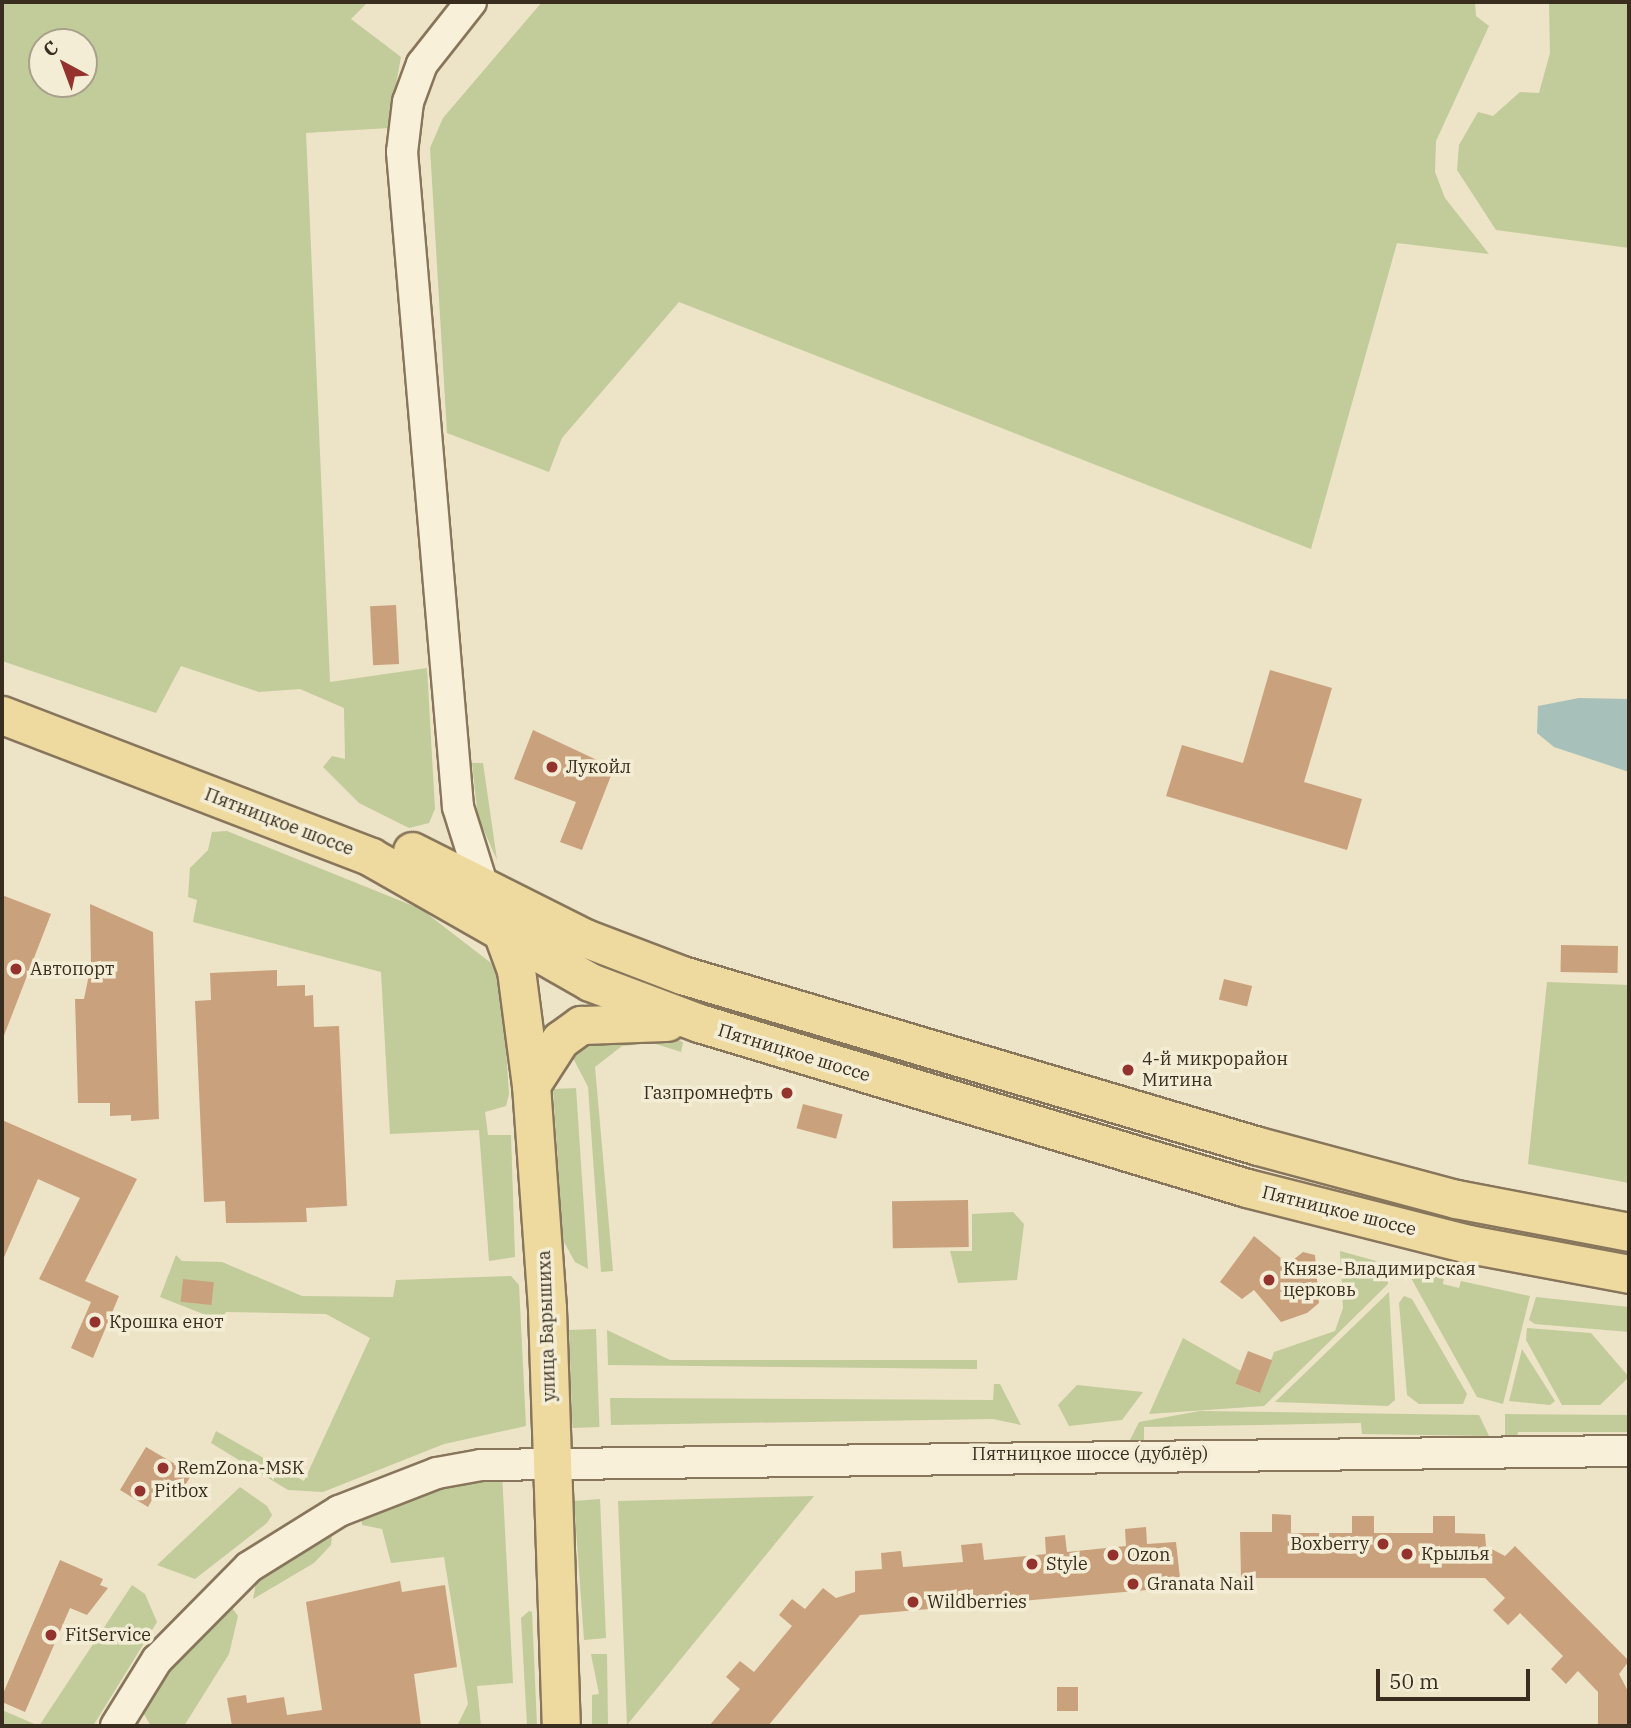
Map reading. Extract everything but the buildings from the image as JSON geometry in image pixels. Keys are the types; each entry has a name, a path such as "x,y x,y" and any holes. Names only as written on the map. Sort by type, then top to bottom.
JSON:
{"main road":[{"name":"Пятницкое шоссе","path":"2,692 385,840 585,938 692,979 1258,1146 1457,1199 1629,1232"},
{"name":"Пятницкое шоссе","path":"2,715 371,857 514,948 590,982 699,1023 1247,1188 1469,1244 1629,1274"},
{"name":"улица Барышиха","path":"483,887 514,948 531,1085 551,1462 561,1726"},
{"path":"514,948 544,933 585,938"},
{"path":"531,1085 560,1040 593,1021 699,1023"}],"street":[{"path":"471,2 422,64 408,102 402,152 457,807 483,887"},
{"name":"Пятницкое шоссе (дублёр)","path":"116,1726 156,1660 205,1605 298,1534 437,1473 551,1462 1629,1451"}],"green space":[{"path":"2,2 368,2 351,19 401,57 388,128 306,133 330,682 427,668 435,809 429,823 409,828 359,803 323,767 332,756 345,759 344,708 300,689 259,692 181,666 156,713 2,661"},
{"path":"542,2 1475,2 1476,16 1489,26 1436,141 1435,172 1445,198 1489,254 1397,243 1311,549 679,302 562,438 549,472 447,433 430,148 443,118"},
{"path":"1549,2 1629,2 1629,248 1496,230 1457,170 1459,145 1478,112 1493,116 1520,92 1539,93 1550,53"},
{"path":"472,763 483,763 497,860 478,817"},
{"path":"227,831 421,909 491,963 502,985 509,1094 506,1106 485,1112 488,1135 511,1135 515,1257 489,1261 479,1130 390,1134 381,972 193,922 197,900 188,897 190,868 208,850 212,832"},
{"path":"1547,982 1629,985 1629,1183 1528,1164"},
{"path":"623,1024 683,1042 681,1052 653,1043 622,1046 595,1067 613,1271 601,1272 588,1087 570,1052"},
{"path":"576,1088 588,1269 575,1262 563,1240 553,1089"},
{"path":"1013,1212 1024,1224 1017,1280 958,1283 950,1251 972,1251 972,1214"},
{"path":"1340,1251 1387,1264 1388,1284 1264,1406 1149,1414 1183,1338 1241,1371 1236,1384 1259,1393 1274,1352 1335,1331 1343,1308"},
{"path":"176,1255 182,1261 222,1262 302,1296 393,1297 396,1280 511,1276 519,1285 526,1426 444,1444 323,1492 288,1490 211,1443 216,1431 304,1481 370,1338 326,1314 226,1312 221,1321 160,1297"},
{"path":"1406,1269 1444,1277 1443,1284 1459,1288 1461,1281 1530,1296 1503,1404 1477,1397"},
{"path":"1389,1292 1395,1400 1388,1406 1275,1402"},
{"path":"1404,1296 1412,1299 1467,1394 1463,1404 1419,1404 1407,1395 1399,1303"},
{"path":"1536,1297 1629,1307 1629,1332 1535,1324 1529,1320"},
{"path":"1527,1328 1591,1333 1629,1377 1600,1405 1562,1405 1526,1340"},
{"path":"596,1329 599,1427 572,1428 569,1330"},
{"path":"607,1330 670,1360 977,1360 977,1369 608,1365"},
{"path":"1522,1349 1555,1401 1550,1405 1509,1401"},
{"path":"994,1384 1000,1384 1021,1425 993,1419 611,1425 610,1398 993,1400"},
{"path":"1077,1385 1143,1392 1122,1420 1069,1426 1058,1405"},
{"path":"1200,1411 1479,1415 1489,1436 1362,1434 1361,1423 1144,1427 1144,1442 1129,1442 1139,1422"},
{"path":"1505,1414 1629,1415 1629,1432 1518,1432 1517,1438 1505,1438"},
{"path":"502,1473 513,1683 477,1686 481,1726 457,1726 468,1704 444,1557 391,1563 382,1529 362,1525 361,1515 423,1489"},
{"path":"240,1487 267,1506 272,1515 267,1523 195,1579 157,1565"},
{"path":"814,1496 627,1725 618,1501"},
{"path":"600,1499 606,1638 584,1640 574,1501"},
{"path":"324,1532 332,1536 331,1545 314,1563 253,1599 258,1572"},
{"path":"132,1585 145,1594 157,1622 93,1726 39,1726"},
{"path":"230,1605 238,1616 229,1654 184,1726 151,1726 141,1709 162,1670"},
{"path":"529,1611 532,1612 537,1726 527,1726 521,1618"},
{"path":"591,1654 607,1654 608,1724 592,1724 592,1695 599,1694"},
{"path":"2,1710 39,1726 2,1726"}],"water":[{"path":"1579,698 1629,699 1629,772 1554,747 1537,733 1538,706"}],"place":[{"name":"Лукойл","path":"552,767"},
{"name":"Автопорт","path":"16,969"},
{"name":"4-й микрорайон Митина","path":"1128,1070"},
{"name":"Газпромнефть","path":"787,1093"},
{"name":"Князе-Владимирская церковь","path":"1269,1280"},
{"name":"Крошка енот","path":"95,1322"},
{"name":"RemZona-MSK","path":"163,1468"},
{"name":"Pitbox","path":"140,1491"},
{"name":"Boxberry","path":"1383,1544"},
{"name":"Крылья","path":"1407,1554"},
{"name":"Ozon","path":"1113,1555"},
{"name":"Style","path":"1032,1564"},
{"name":"Granata Nail","path":"1133,1584"},
{"name":"Wildberries","path":"913,1602"},
{"name":"FitService","path":"51,1635"}]}
